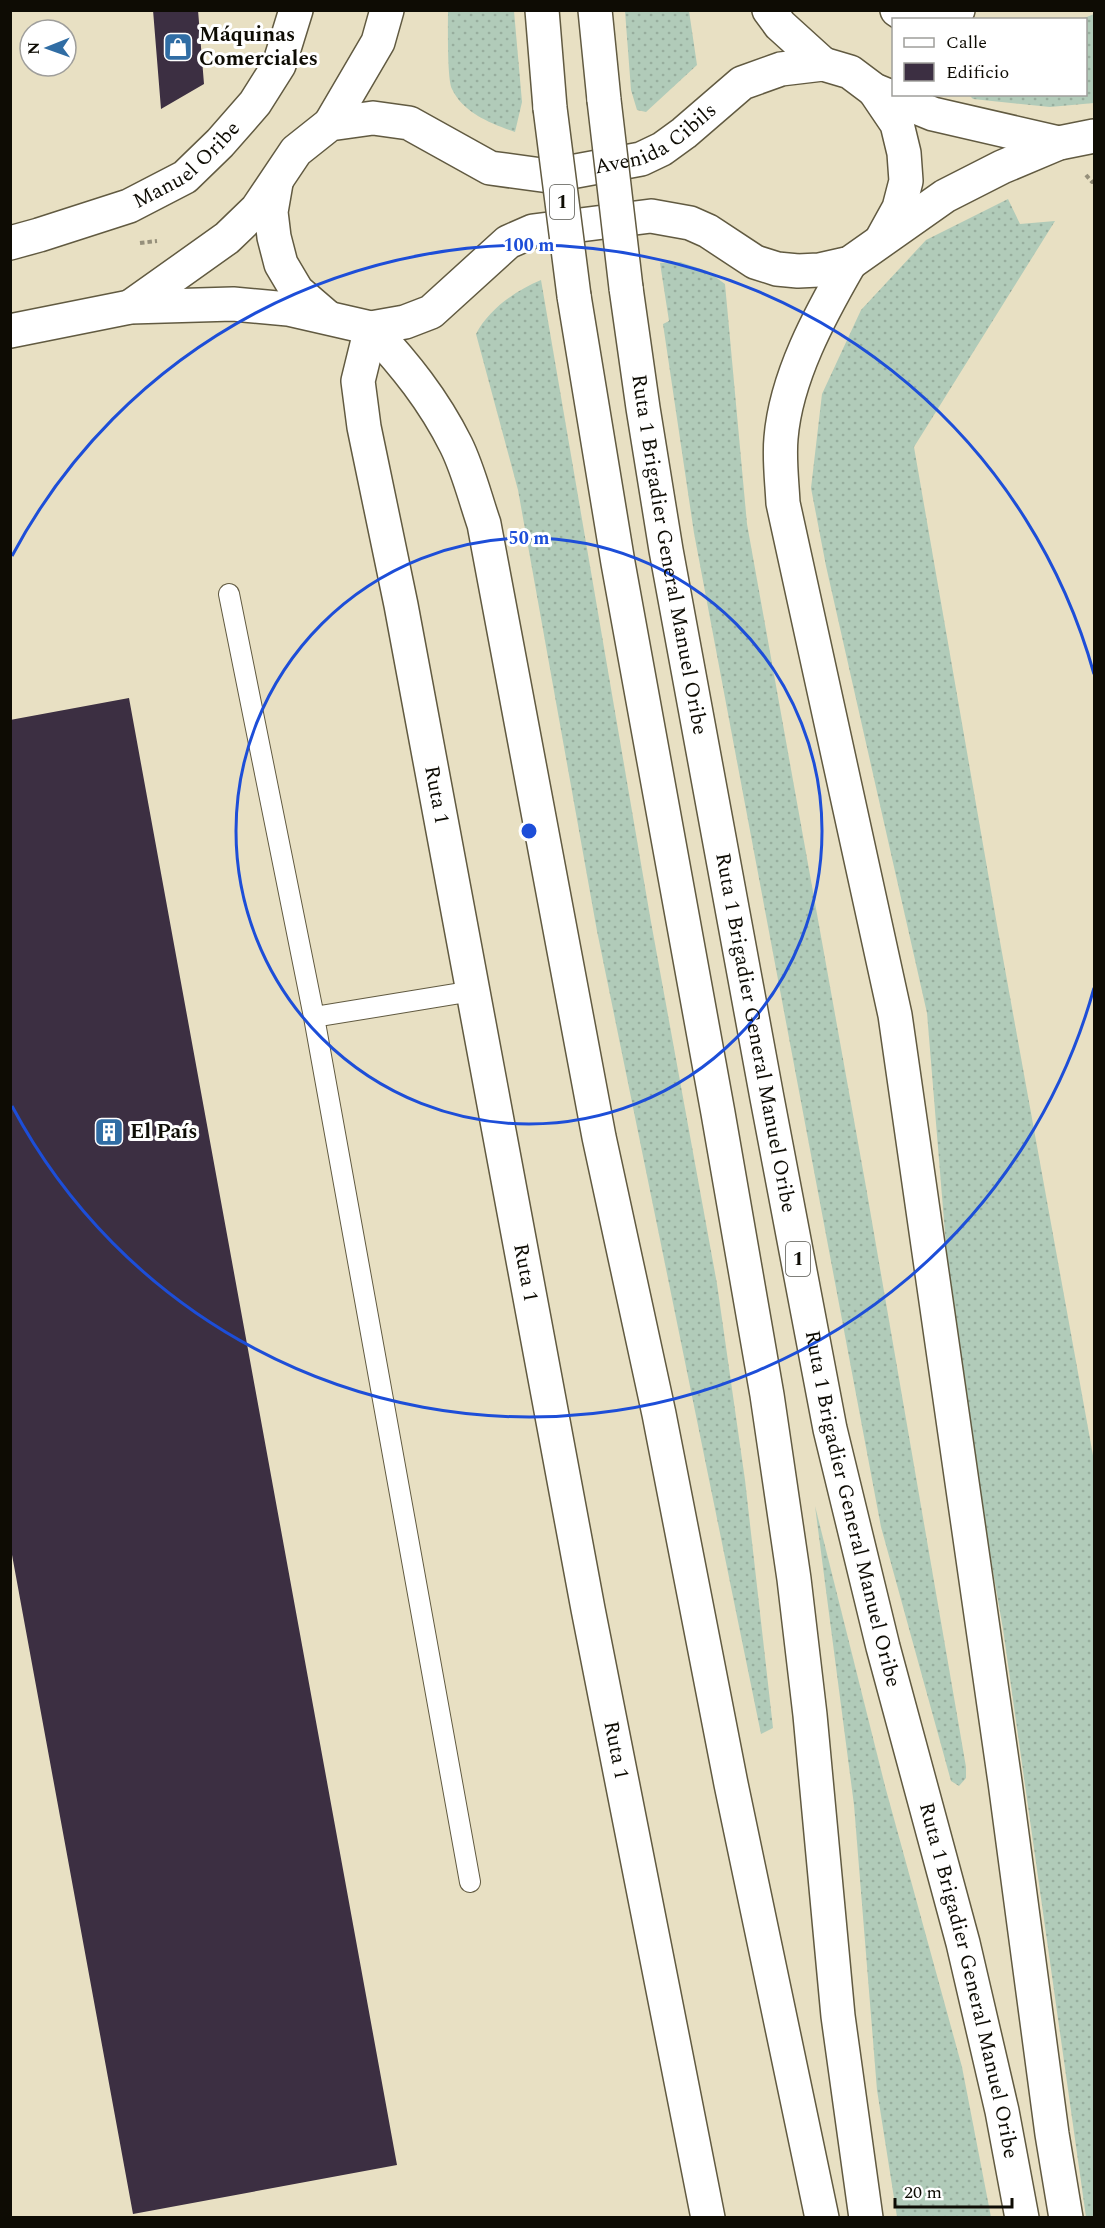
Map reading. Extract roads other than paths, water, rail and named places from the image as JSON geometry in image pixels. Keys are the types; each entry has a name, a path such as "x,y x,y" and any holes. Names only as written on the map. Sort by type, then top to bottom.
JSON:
{"main road":[{"name":"Manuel Oribe","path":"10,243 39,236 129,206 184,177 220,143 255,103 279,65 296,10"},
{"path":"330,124 378,42 387,10"},
{"name":"1","path":"542,10 550,108 574,296 618,563 767,1395 795,1590 811,1726 838,2016 866,2217"},
{"name":"Ruta 1 Brigadier General Manuel Oribe","path":"595,10 626,288 666,550 830,1429 883,1647 965,1954 1002,2111 1022,2217"},
{"path":"770,10 780,25 823,64"},
{"path":"940,18 958,10"},
{"name":"Avenida Cibils","path":"130,307 227,238 257,209 296,151 330,124 373,118 409,123 490,168 549,176 641,159 684,133 742,83 781,69 823,64 850,72 874,90 933,114 1059,143"},
{"path":"874,90 897,123 904,153 906,181 899,208 882,239"},
{"name":"Avenida Cibils","path":"10,331 130,307 233,304 288,309 371,328 405,322 431,312 508,242 533,231 651,216 690,223 708,231 755,262 777,269 798,272 819,270 850,263 945,196 1002,167 1059,143 1095,136"},
{"path":"277,178 271,212 281,264 297,291 327,317"},
{"path":"850,263 820,315 790,392 780,439 783,503 895,1016 978,1594 1052,2134 1066,2217"},
{"path":"371,328 410,370 442,420 456,446 484,524 599,1137 659,1414 730,1784 822,2217"},
{"name":"Ruta 1","path":"371,328 358,381 364,427 401,605 586,1597 708,2217"}],"lane":[{"path":"229,594 314,1017 470,1882"},
{"path":"314,1017 473,991"}],"place":[{"name":"Máquinas Comerciales","path":"178,47"},
{"name":"El País","path":"109,1132"}]}
